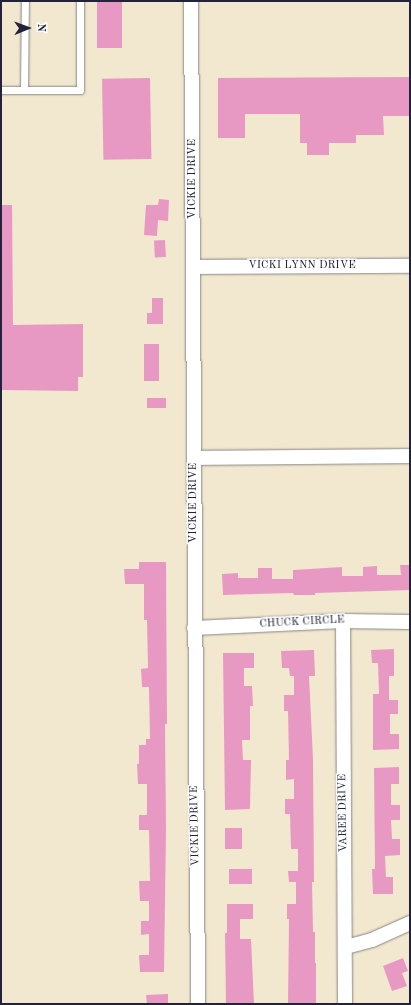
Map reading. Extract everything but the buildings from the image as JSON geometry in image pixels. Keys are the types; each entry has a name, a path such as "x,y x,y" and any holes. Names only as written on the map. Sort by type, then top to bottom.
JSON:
{"street":[{"name":"VICKIE DRIVE","path":"191,1 194,628 198,1004"},
{"name":"VICKI LYNN DRIVE","path":"193,267 410,266"},
{"path":"194,458 410,456"},
{"name":"CHUCK CIRCLE","path":"194,628 343,621 410,622"},
{"name":"VAREE DRIVE","path":"343,621 346,947 345,1004"},
{"path":"346,947 372,940 410,923"}],"lane":[{"path":"24,90 25,1"},
{"path":"1,90 80,90 80,1"}]}
